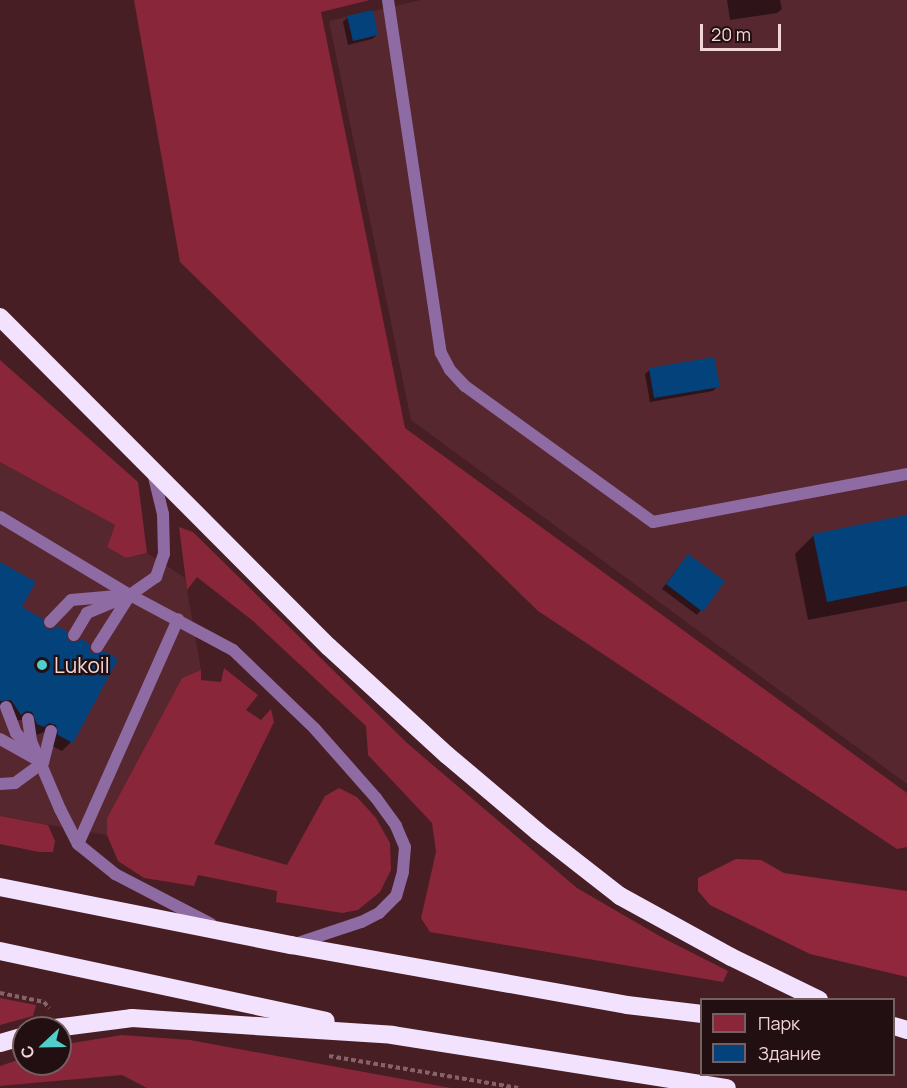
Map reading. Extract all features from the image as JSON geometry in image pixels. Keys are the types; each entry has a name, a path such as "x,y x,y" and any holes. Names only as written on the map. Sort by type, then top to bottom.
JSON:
{"highway":[{"path":"0,317 329,647 447,754 538,832 620,896 731,957 817,998"},
{"path":"0,331 20,337"},
{"path":"0,887 291,945 627,1005 700,1014"},
{"path":"0,951 392,1035 727,1088"},
{"path":"72,1026 132,1018 392,1035"}],"lane":[{"path":"388,0 441,353 450,370 465,386 653,522 907,474"},
{"path":"74,635 87,613 130,595 156,577 164,554 163,514 152,469"},
{"path":"0,517 130,595 233,650 315,729 376,798 396,826 405,847 403,872 396,896 379,913 361,922 291,945"},
{"path":"50,622 71,600 130,595"},
{"path":"97,648 130,595"},
{"path":"78,844 178,619"},
{"path":"6,707 16,733 43,763"},
{"path":"28,719 32,741 60,809 78,844 115,874 226,931"},
{"path":"0,784 15,783 43,763 51,731"},
{"path":"0,739 43,763"}],"shaded area":[{"path":"421,0 907,0 907,784 411,420 329,21"},
{"path":"0,462 115,525 107,547 126,558 147,553 185,578 201,670 182,678 107,818 107,835 0,816"},
{"path":"736,859 761,860 784,873 907,891 907,977 810,954 710,905 698,891 698,878"}],"green space":[{"path":"134,0 370,0 321,12 405,428 907,793 907,847 897,849 538,611 180,262"},
{"path":"0,360 138,482 147,553 126,558 107,547 115,525 0,462"},
{"path":"179,527 193,532 407,743 577,888 663,938 728,971 723,982 430,932 421,918 436,852 432,823 368,755 366,726 253,621 197,577 187,590"},
{"path":"224,668 258,695 246,710 261,720 271,709 274,722 214,844 287,865 325,796 339,788 357,797 376,818 390,843 391,870 380,892 358,910 342,913 276,902 277,891 198,875 194,886 144,878 118,861 107,835 107,818 182,678 201,670 201,680 221,682"},
{"path":"0,816 48,825 55,841 53,852 39,852 0,844"},
{"path":"0,998 36,1005 33,1016 12,1016 12,1022 0,1025"},
{"path":"122,1035 190,1040 451,1088 147,1088 122,1075 0,1086 0,1066 12,1062 12,1076 72,1076 72,1043"}],"building":[{"path":"373,10 378,35 353,41 347,16"},
{"path":"714,357 720,387 654,398 649,368"},
{"path":"907,515 907,586 827,602 813,534"},
{"path":"688,554 725,581 703,612 666,584"},
{"path":"0,562 36,582 22,607 43,619 45,628 52,630 57,626 67,631 67,639 70,642 78,642 81,639 90,644 89,650 93,654 104,651 118,659 73,743 58,735 56,725 49,723 44,727 37,724 32,712 26,711 21,715 11,700 0,701"}],"place":[{"name":"Lukoil","path":"42,665"}]}
